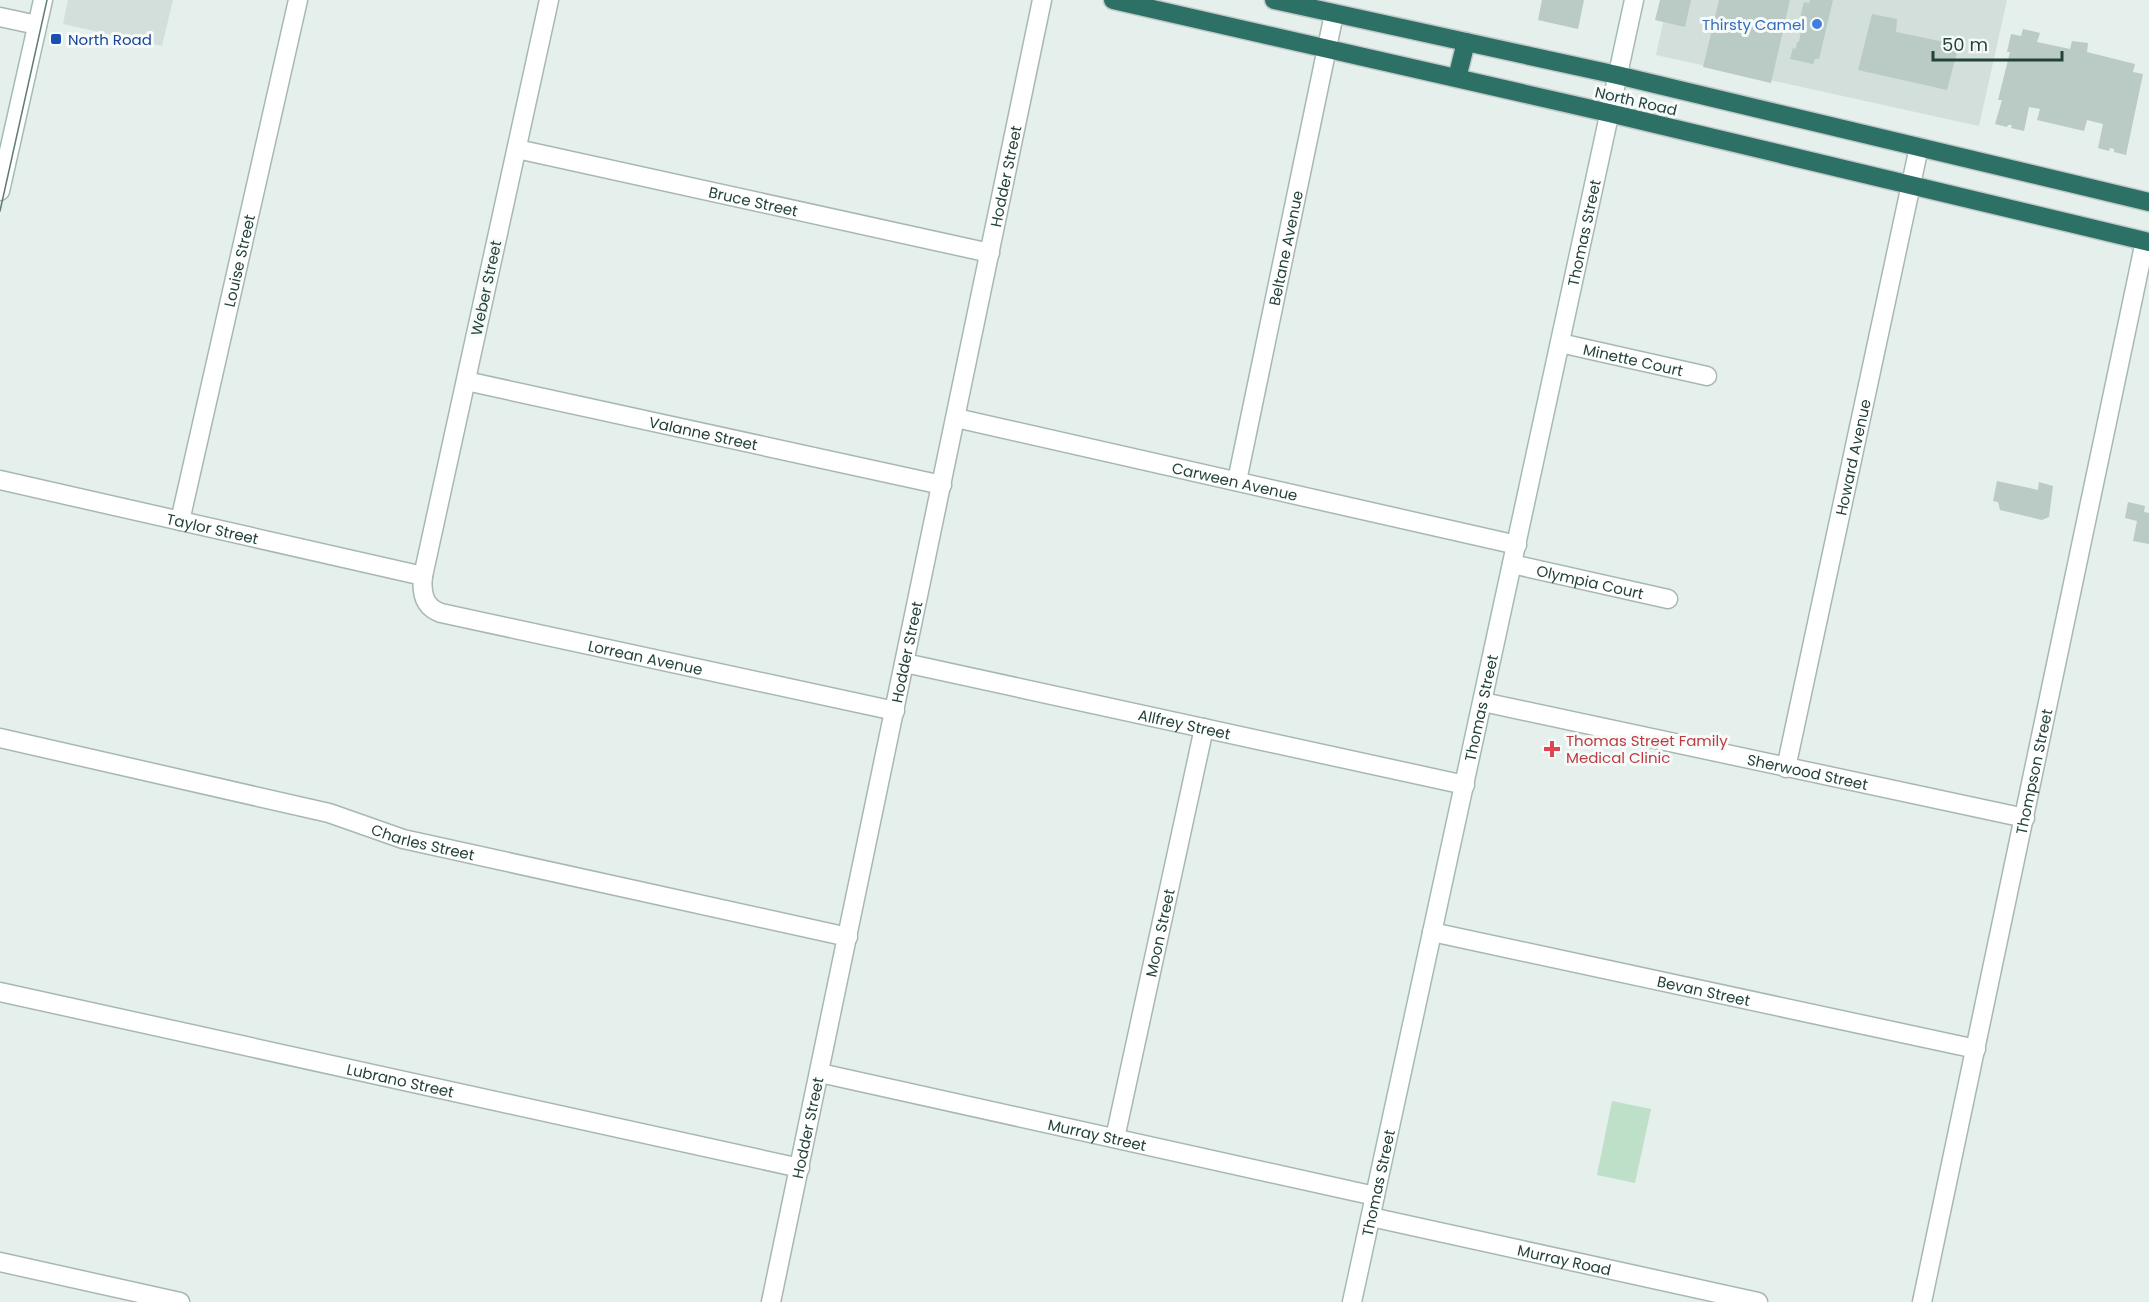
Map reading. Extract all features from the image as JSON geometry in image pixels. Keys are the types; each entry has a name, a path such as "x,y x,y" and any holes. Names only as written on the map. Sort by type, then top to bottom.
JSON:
{"highway":[{"name":"North Road","path":"1113,0 1609,113 2147,241"},
{"name":"North Road","path":"1274,0 1617,75 2149,202"},
{"path":"1457,78 1466,42"}],"street":[{"path":"0,191 43,0"},
{"name":"Louise Street","path":"180,521 298,0"},
{"name":"Weber Street","path":"423,576 549,0"},
{"name":"Hodder Street","path":"771,1302 1042,0"},
{"name":"Thomas Street","path":"1352,1302 1634,0"},
{"name":"Beltane Avenue","path":"1237,481 1334,14"},
{"path":"0,17 37,25"},
{"name":"Howard Avenue","path":"1786,768 1919,147"},
{"name":"Bruce Street","path":"517,149 990,253"},
{"name":"Thompson Street","path":"1922,1302 2147,241"},
{"name":"Minette Court","path":"1560,343 1707,376"},
{"name":"Valanne Street","path":"466,381 942,485"},
{"name":"Carween Avenue","path":"956,418 1517,545"},
{"name":"Taylor Street","path":"0,480 423,576"},
{"name":"Olympia Court","path":"1512,564 1668,600"},
{"name":"Lorrean Avenue","path":"423,576 423,596 432,609 441,613 895,711"},
{"name":"Allfrey Street","path":"905,663 1465,785"},
{"name":"Sherwood Street","path":"1483,702 2025,818"},
{"name":"Moon Street","path":"1115,1138 1204,728"},
{"name":"Charles Street","path":"0,738 329,813 403,839 848,937"},
{"name":"Bevan Street","path":"1432,932 1976,1048"},
{"name":"Lubrano Street","path":"0,992 800,1168"},
{"name":"Murray Street","path":"820,1073 1375,1196"},
{"name":"Murray Road","path":"1371,1217 1758,1302"},
{"path":"0,1262 180,1302"}],"shaded area":[{"path":"68,0 173,0 162,46 63,24"},
{"path":"1668,0 2007,0 1979,126 1656,55"}],"green space":[{"path":"1612,1101 1651,1109 1635,1183 1597,1175"}],"building":[{"path":"1542,0 1584,0 1578,29 1538,20"},
{"path":"1660,0 1691,0 1685,27 1655,20"},
{"path":"1719,0 1790,0 1771,83 1703,67"},
{"path":"1810,0 1833,0 1819,59 1815,59 1813,64 1790,59 1793,48 1796,49 1797,42 1799,42 1803,20 1800,18 1804,2 1809,3"},
{"path":"1872,14 1897,19 1896,32 1959,45 1947,90 1858,70"},
{"path":"2023,29 2040,33 2037,42 2070,49 2072,41 2088,43 2087,52 2135,64 2133,72 2143,74 2126,155 2114,152 2114,149 2110,148 2109,151 2098,148 2103,124 2087,120 2084,131 2037,120 2040,109 2029,107 2024,131 2011,128 2012,125 2007,127 1995,124 2002,100 1998,100 2010,52 2007,52 2011,34 2021,36"},
{"path":"1997,481 2038,490 2039,482 2053,486 2049,517 2042,520 2000,510 1998,502 1993,501"},
{"path":"2128,502 2145,506 2144,512 2149,513 2149,544 2133,541 2137,521 2125,518"}],"tram line":[{"path":"0,211 47,0"}],"place":[{"name":"Thirsty Camel","path":"1817,24"},
{"name":"North Road","path":"56,39"},
{"name":"Thomas Street Family Medical Clinic","path":"1552,749"}]}
